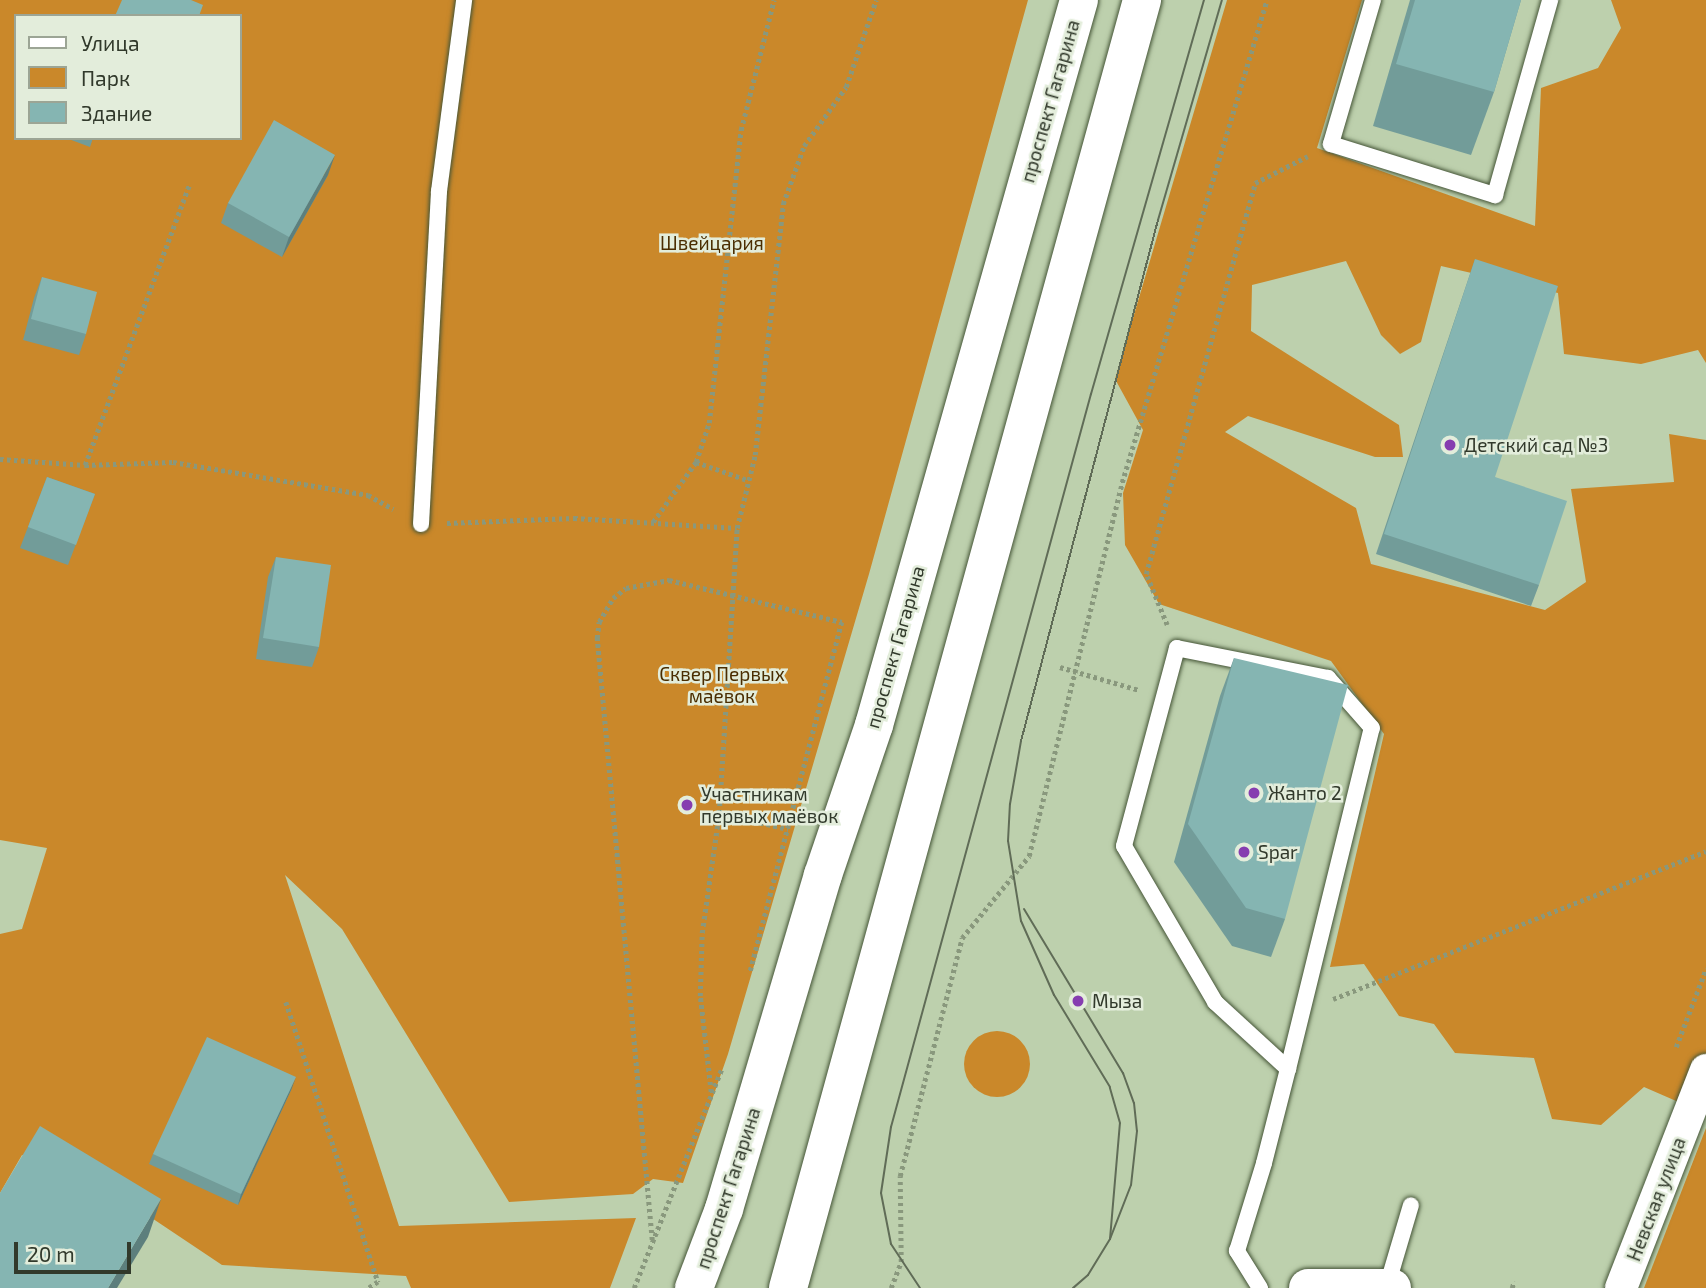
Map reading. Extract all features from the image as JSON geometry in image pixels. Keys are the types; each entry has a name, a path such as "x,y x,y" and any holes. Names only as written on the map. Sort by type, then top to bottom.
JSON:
{"main road":[{"name":"проспект Гагарина","path":"694,1288 724,1209 823,875 874,724 1079,0"},
{"path":"788,1288 1142,0"},
{"path":"1308,1288 1390,1287"}],"street":[{"name":"Невская улица","path":"1621,1288 1704,1075"}],"lane":[{"path":"421,524 439,191 464,0"},
{"path":"1373,0 1331,144 1495,195 1550,0"},
{"path":"1260,1288 1237,1251 1288,1069 1303,1011 1372,728 1328,678 1177,648 1124,846 1215,1002 1288,1069"},
{"path":"1390,1287 1411,1205"}],"path":[{"path":"653,522 696,463 709,423 740,130 774,0"},
{"path":"712,1092 699,996 702,933 719,813 737,528 755,455 783,204 804,146 846,87 876,0"},
{"path":"891,1288 901,1262 900,1176 962,938 1029,856 1073,670 1124,475 1267,0"},
{"path":"1177,648 1146,574 1255,183 1331,144"},
{"path":"85,465 189,185"},
{"path":"0,459 85,465 173,462 368,495 421,524 574,518 737,528"},
{"path":"696,463 747,480"},
{"path":"652,1241 597,638 606,610 626,588 669,580 842,622 749,975"},
{"path":"1060,667 1164,697"},
{"path":"719,813 788,830"},
{"path":"1303,1011 1706,850"},
{"path":"1704,1075 1674,1054 1706,969"},
{"path":"286,1002 378,1282 369,1288"},
{"path":"634,1288 728,1054"},
{"path":"1512,1288 1514,1281"}],"green space":[{"path":"0,0 1028,0 869,574 728,1054 683,1183 653,1179 633,1194 509,1202 342,929 285,875 399,1226 636,1218 610,1288 411,1288 406,1276 222,1265 77,1168 22,1155 0,1193 0,934 22,929 47,848 0,840"},
{"path":"1227,0 1362,0 1317,148 1535,226 1541,88 1598,68 1621,28 1611,0 1706,0 1706,363 1698,350 1641,364 1564,354 1558,293 1441,266 1421,342 1400,354 1381,335 1346,261 1252,285 1251,331 1399,425 1403,457 1375,457 1248,416 1225,432 1356,508 1371,564 1545,610 1586,582 1571,489 1674,482 1669,434 1706,440 1706,1114 1644,1087 1601,1125 1552,1119 1534,1058 1455,1053 1434,1024 1399,1016 1364,964 1330,967 1384,734 1331,661 1159,604 1125,545 1123,493 1143,430 1115,379"},
{"path":"991,1031 1003,1031 1015,1036 1025,1046 1030,1064 1028,1077 1015,1092 1003,1097 991,1097 979,1092 969,1082 964,1070 964,1058 969,1046 979,1036"},
{"path":"1706,1128 1706,1288 1644,1288"}],"building":[{"path":"122,0 191,0 203,5 200,14 116,14"},
{"path":"1415,0 1521,0 1494,92 1396,64"},
{"path":"274,120 335,155 289,237 228,203"},
{"path":"1475,259 1558,286 1495,477 1567,501 1539,585 1384,534"},
{"path":"42,277 97,292 86,334 31,319"},
{"path":"47,477 95,494 76,545 28,527"},
{"path":"276,557 331,565 319,647 263,638"},
{"name":"Жанто 2","path":"1234,658 1348,685 1285,919 1246,908 1188,824"},
{"path":"207,1037 296,1077 241,1194 153,1154"},
{"path":"40,1126 161,1199 108,1288 0,1288 0,1193"}],"tram line":[{"path":"920,1288 891,1244 881,1193 891,1127 1091,394 1204,0"},
{"path":"1110,1239 1120,1123 1110,1087 1054,995 1021,921 1008,841 1010,804 1021,741 1158,220 1222,0"},
{"path":"1024,909 1123,1073 1134,1103 1137,1131 1131,1185 1110,1239 1088,1275 1073,1288"}],"place":[{"name":"Детский сад №3","path":"1450,445"},
{"name":"Жанто 2","path":"1254,793"},
{"name":"Участникам первых маёвок","path":"687,805"},
{"name":"Spar","path":"1244,852"},
{"name":"Мыза","path":"1078,1001"}],"park label":[{"name":"Швейцария","path":"712,243"},
{"name":"Сквер Первых маёвок","path":"722,685"}]}
